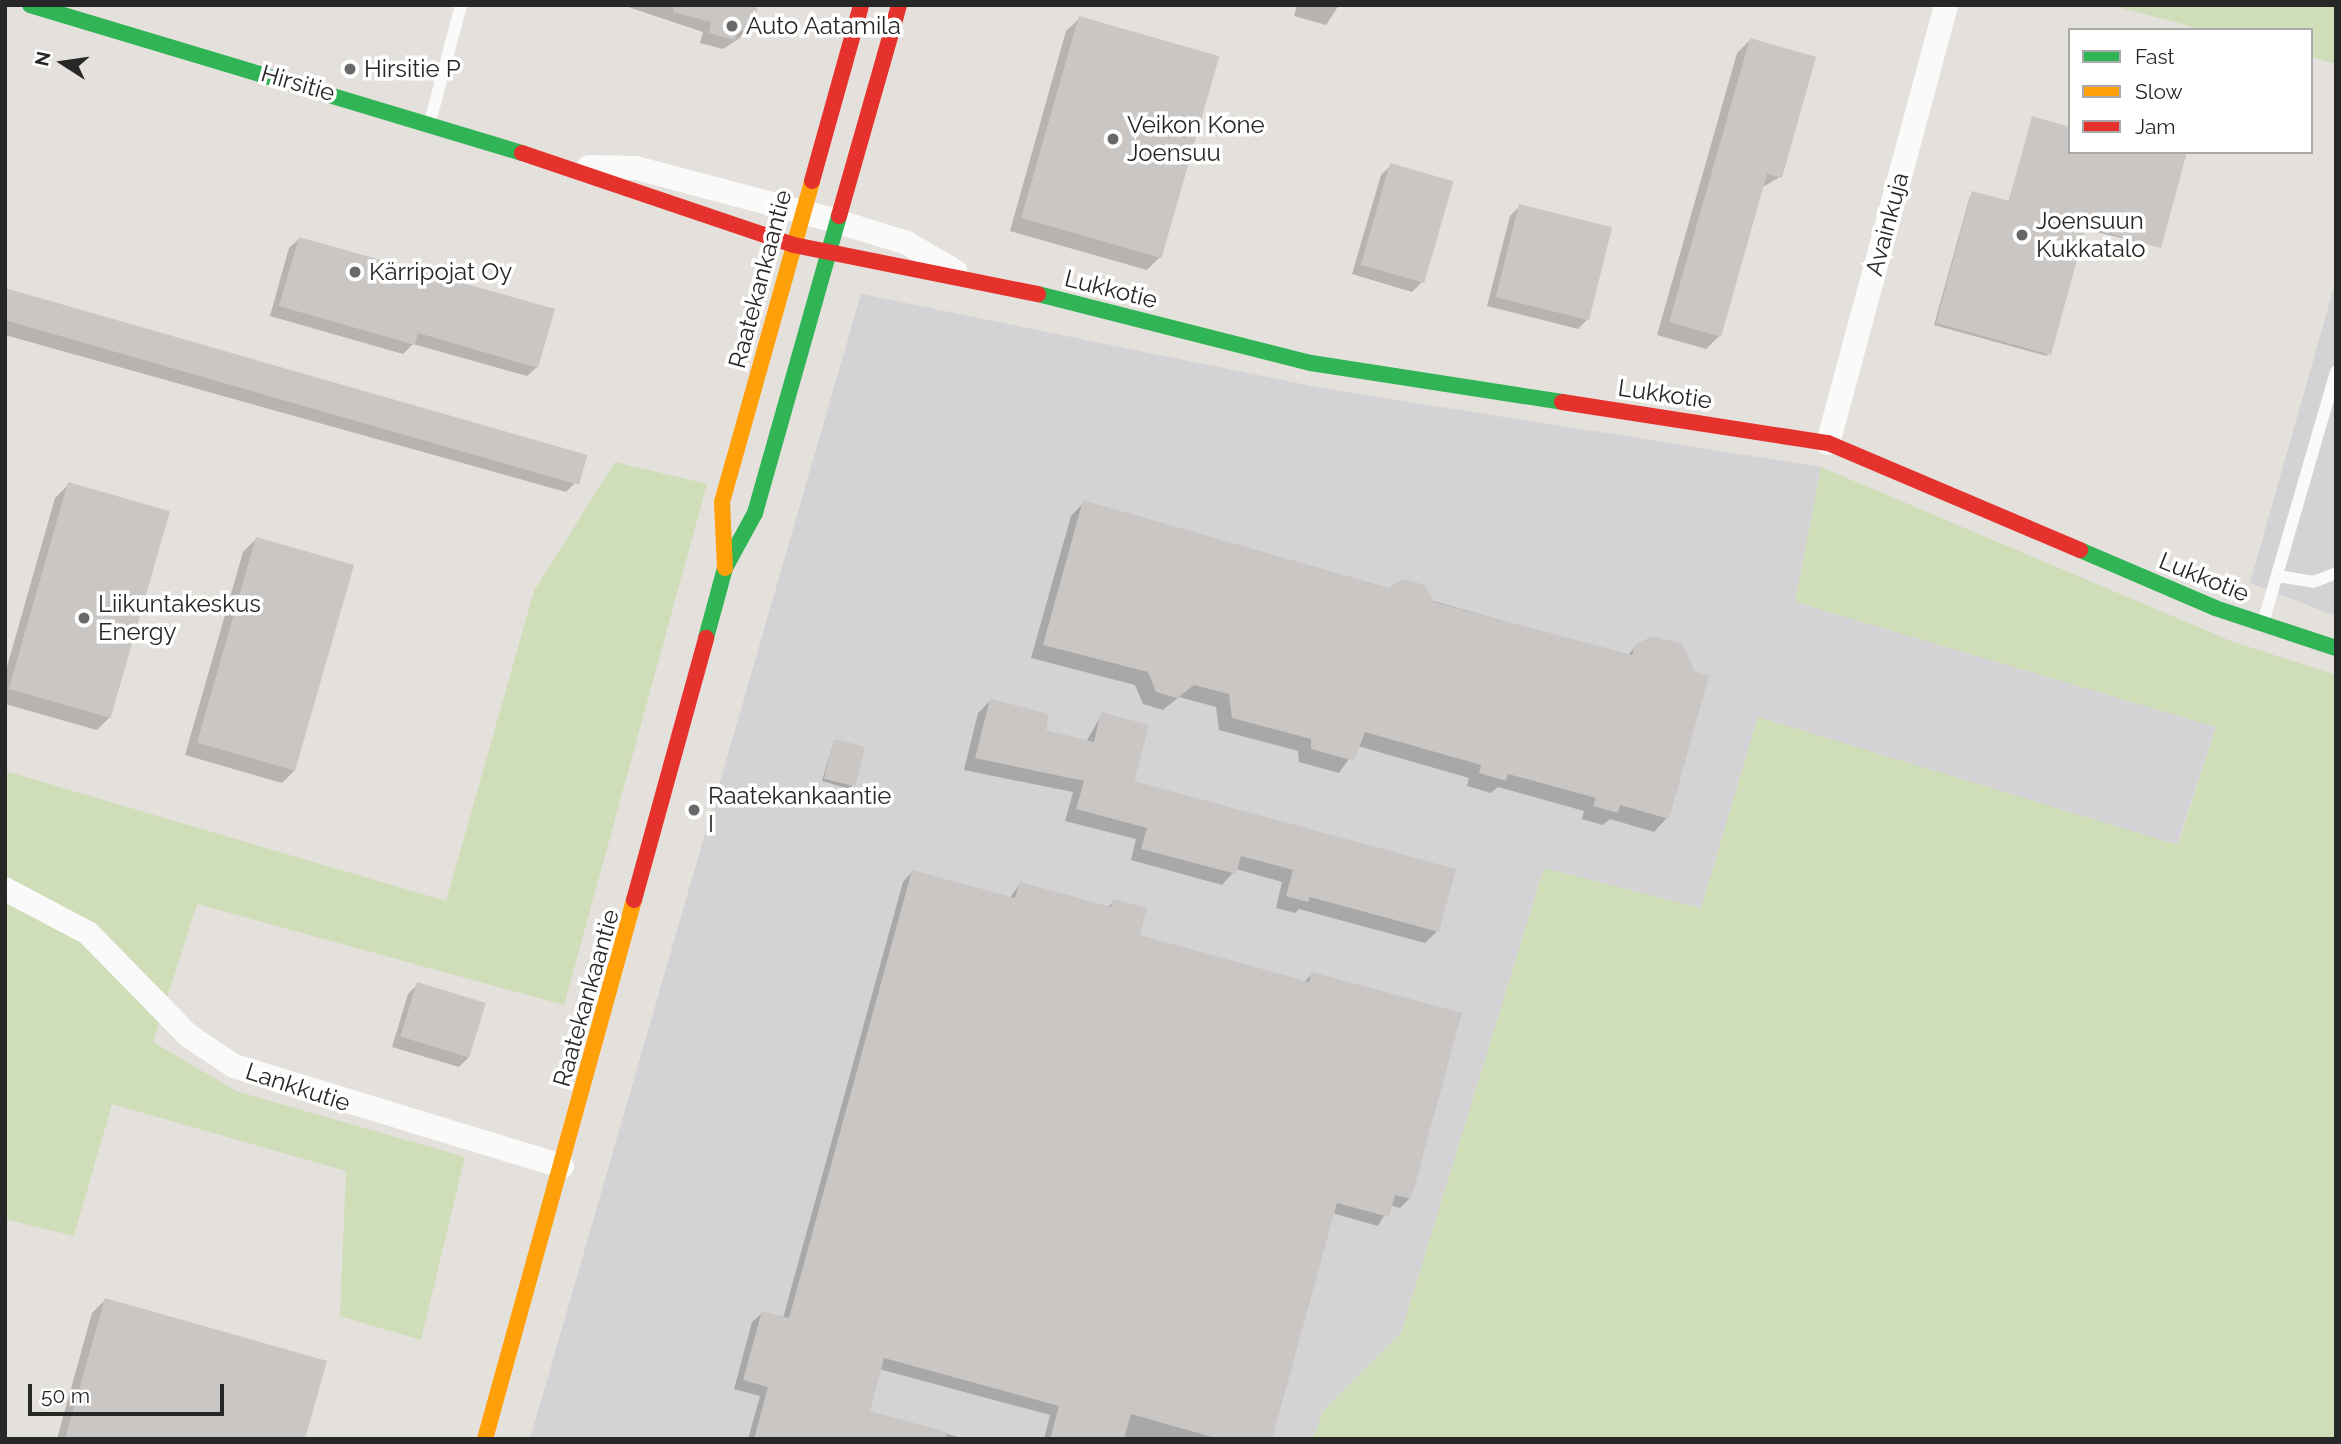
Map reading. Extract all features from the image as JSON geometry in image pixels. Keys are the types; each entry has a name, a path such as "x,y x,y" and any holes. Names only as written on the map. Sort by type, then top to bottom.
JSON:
{"street":[{"name":"Hirsitie","path":"30,5 431,122 565,166 630,194 794,244 826,251"},
{"name":"Raatekankaantie","path":"725,568 722,502 862,5"},
{"path":"836,221 899,5"},
{"name":"Avainkuja","path":"1828,443 1947,5"},
{"name":"Hirsitie","path":"565,166 636,168 836,221 906,243 961,275"},
{"name":"Raatekankaantie","path":"485,1439 725,568 755,513 836,221"},
{"name":"Lukkotie","path":"826,251 899,270 961,275 1311,363 1828,443 2263,625 2336,648"},
{"name":"Lankkutie","path":"5,889 88,933 189,1036 234,1066 562,1166"}],"lane":[{"path":"431,122 461,5"},
{"path":"2263,625 2336,371"},
{"path":"2277,576 2313,582 2336,573"}],"shaded area":[{"path":"2336,280 2336,616 2250,583"},
{"path":"861,294 1321,388 1821,467 1795,602 2216,727 2177,845 1758,717 1701,908 1544,868 1401,1333 1323,1411 1313,1439 530,1439"}],"green space":[{"path":"2110,5 2336,5 2336,64 2313,58 2313,28 2197,28"},
{"path":"615,462 707,484 564,1005 197,904 153,1042 236,1091 465,1157 421,1340 340,1316 346,1171 112,1104 74,1236 5,1219 5,771 446,901 534,591"},
{"path":"1821,467 2231,641 2336,675 2336,1439 1313,1439 1323,1411 1401,1333 1544,868 1701,908 1758,717 2178,845 2216,727 1795,602"}],"building":[{"name":"Auto Aatamila","path":"674,5 758,5 751,33 737,30 735,40 709,33 711,22 673,12"},
{"path":"1079,16 1219,56 1161,258 1021,218"},
{"path":"1750,38 1816,57 1782,178 1767,174 1721,337 1669,322"},
{"name":"Joensuun Kukkatalo","path":"2032,116 2068,126 2068,154 2186,154 2161,248 2086,227 2051,355 1936,323 1972,191 2009,201"},
{"path":"1390,163 1453,181 1424,283 1361,265"},
{"path":"1519,204 1612,227 1589,320 1496,297"},
{"name":"Kärripojat Oy","path":"299,237 555,309 538,368 418,333 415,345 279,306"},
{"path":"5,288 588,455 579,485 5,320"},
{"path":"68,482 170,511 111,718 9,689"},
{"path":"1083,500 1388,588 1403,579 1425,585 1434,602 1632,655 1635,645 1652,636 1682,644 1695,672 1709,676 1669,819 1620,805 1618,813 1593,806 1596,798 1508,774 1506,781 1479,773 1481,765 1365,732 1354,761 1311,749 1311,739 1232,718 1229,694 1194,685 1177,698 1156,692 1148,672 1043,645"},
{"path":"256,537 354,565 295,771 197,743"},
{"path":"990,699 1049,714 1046,730 1094,742 1101,712 1149,725 1134,781 1456,869 1439,932 1310,897 1308,902 1286,896 1293,870 1241,856 1236,874 1141,849 1147,828 1076,809 1084,781 975,758"},
{"path":"834,739 865,747 855,787 824,779"},
{"path":"912,870 1015,898 1020,882 1111,907 1113,899 1147,908 1140,935 1309,982 1312,972 1462,1013 1411,1199 1395,1195 1389,1217 1337,1203 1272,1439 1219,1439 1131,1414 1124,1439 1050,1439 1059,1406 884,1358 870,1411 947,1432 946,1439 754,1439 768,1387 743,1380 762,1311 789,1318"},
{"path":"417,982 486,1003 469,1058 400,1037"},
{"path":"105,1298 327,1361 305,1439 65,1439"}],"traffic: fast":[{"path":"30,5 522,153"},
{"path":"706,638 725,568 755,513 839,216"},
{"path":"1038,294 1311,363 1562,402"},
{"path":"2080,550 2215,608 2336,648"}],"traffic: slow":[{"path":"725,568 722,502 812,181"},
{"path":"485,1439 634,900"}],"traffic: jam":[{"path":"812,181 861,5"},
{"path":"839,216 899,5"},
{"path":"522,153 794,245 1038,294"},
{"path":"1562,402 1828,443 2080,550"},
{"path":"634,900 706,638"}],"place":[{"name":"Auto Aatamila","path":"732,26"},
{"name":"Hirsitie P","path":"350,69"},
{"name":"Veikon Kone Joensuu","path":"1113,139"},
{"name":"Joensuun Kukkatalo","path":"2022,235"},
{"name":"Kärripojat Oy","path":"355,272"},
{"name":"Liikuntakeskus Energy","path":"84,618"},
{"name":"Raatekankaantie I","path":"694,810"}]}
